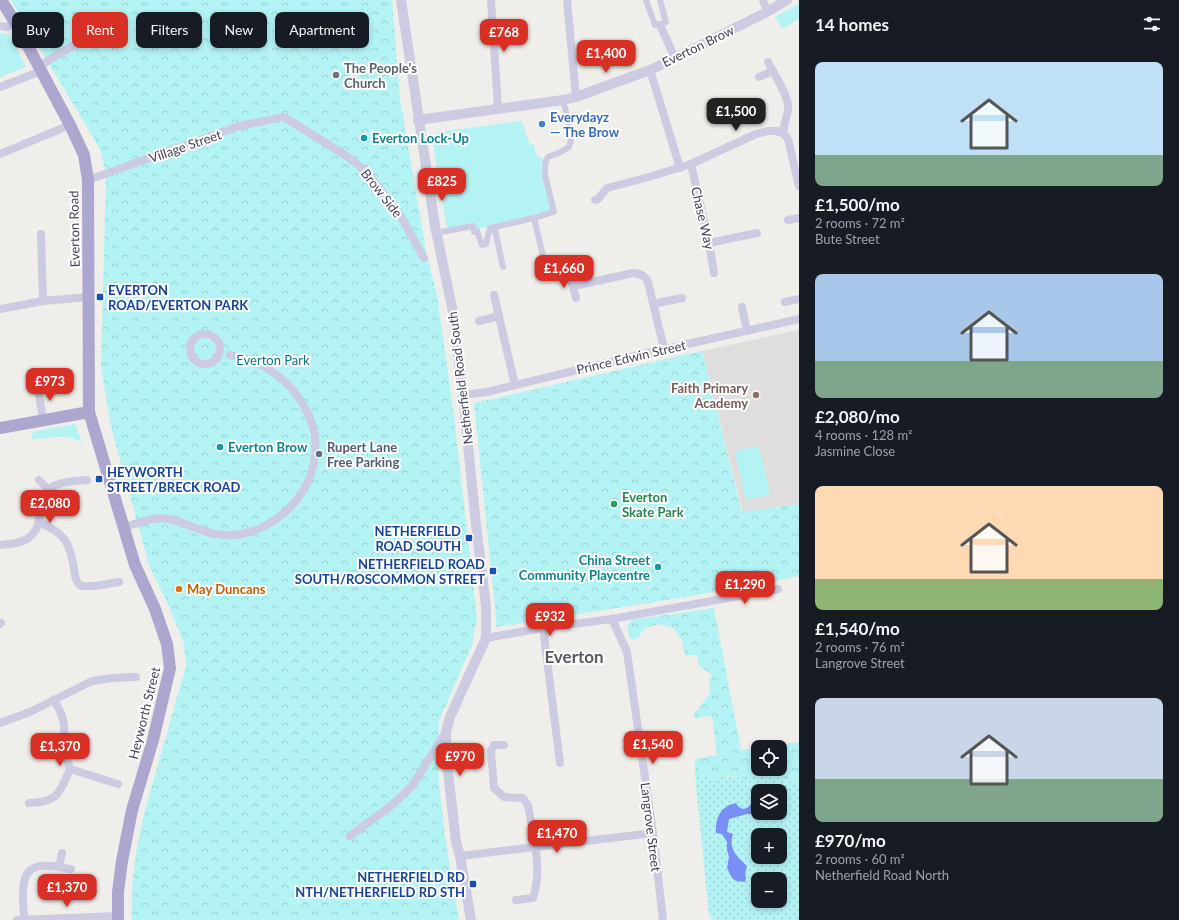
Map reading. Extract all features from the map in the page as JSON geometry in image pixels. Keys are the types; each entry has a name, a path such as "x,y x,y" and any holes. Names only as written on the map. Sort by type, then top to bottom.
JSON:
{"main road":[{"name":"Everton Road","path":"1,0 12,17"},
{"name":"Everton Road","path":"29,48 70,125 84,155 88,180 87,240 89,297 89,412 109,475"},
{"path":"0,428 89,412"},
{"name":"Heyworth Street","path":"109,475 135,565 155,609 167,644 170,668 153,740 132,810 122,861 118,892 118,918"}],"street":[{"name":"Netherfield Road South","path":"401,0 436,233 453,312 485,596 486,638"},
{"path":"491,0 498,108"},
{"path":"567,0 576,97"},
{"path":"646,0 655,25 660,25 666,22 660,0"},
{"path":"763,0 767,12"},
{"name":"Everton Brow","path":"418,120 576,97 650,70 767,12 787,0"},
{"path":"0,26 7,27 12,24"},
{"path":"660,25 675,58"},
{"path":"0,87 40,69 72,48"},
{"path":"768,62 787,100 788,107 783,128 799,186"},
{"path":"650,70 680,168"},
{"path":"759,77 773,71"},
{"path":"436,233 472,226 474,232 476,231 482,245 486,244 489,231 491,230 490,228 554,212 545,164 548,157 561,152 569,146 572,136 563,100"},
{"name":"Village Street","path":"88,180 240,126 284,117"},
{"name":"Brow Side","path":"284,117 348,157 366,171 400,215 424,258"},
{"path":"0,154 70,125"},
{"path":"595,200 607,188 680,168 756,134 777,131 786,136"},
{"name":"Chase Way","path":"691,164 709,243 714,273"},
{"path":"534,218 543,256"},
{"path":"788,220 799,218"},
{"path":"491,230 495,230 503,267"},
{"path":"709,243 757,232"},
{"path":"41,234 43,301"},
{"path":"574,286 632,272 638,273 646,278 664,349"},
{"path":"570,276 574,286 576,298"},
{"path":"494,295 515,385"},
{"path":"0,309 43,301 89,297"},
{"path":"653,304 682,298"},
{"path":"785,302 799,299"},
{"path":"742,307 746,331"},
{"path":"479,321 499,316"},
{"name":"Prince Edwin Street","path":"463,395 487,392 664,349 799,319"},
{"path":"124,527 156,518 169,519 215,534 241,534 250,532 273,522 291,507 299,497 312,472 314,458 315,442 313,425 308,413 292,387 258,364 230,355 220,347 216,339 207,334 198,336 194,339 191,347 191,352 195,359 203,363 211,362 218,356 230,355"},
{"path":"218,356 220,347"},
{"path":"38,389 43,420"},
{"path":"39,480 49,490"},
{"path":"0,545 21,542 33,534 40,523 42,500 49,490 56,485 87,480"},
{"path":"40,523 58,532 68,543 72,555 75,579 81,586 95,586 119,582"},
{"path":"471,920 460,856 456,842 446,754 446,732 450,717 486,638 543,628 612,619 778,588"},
{"name":"Langrove Street","path":"612,619 628,652 663,920"},
{"path":"543,628 560,763"},
{"path":"0,723 21,716 92,681 136,677"},
{"path":"29,803 46,801 56,796 70,769 64,746 65,734 63,719 54,700"},
{"path":"350,836 392,805 412,786 446,732"},
{"path":"504,745 494,745 491,751 494,788 504,797 523,798 528,805 538,871 537,886 533,898 516,900"},
{"path":"70,769 118,784"},
{"path":"460,856 652,833"},
{"path":"60,867 62,854"},
{"path":"24,920 23,885 27,873 37,866 71,869"},
{"path":"17,920 118,918"}],"shaded area":[{"name":"Faith Primary Academy","path":"799,330 799,504 743,512 702,351"}],"green space":[{"name":"Everton Park","path":"11,0 392,0 400,98 426,251 437,295 454,415 477,619 472,645 439,721 437,762 445,837 459,920 132,920 133,880 138,843 186,666 184,644 171,611 149,565 111,427 101,366 106,174 100,149 40,48 64,48 64,12 18,12"},
{"path":"799,4 799,19 782,29 775,17"},
{"path":"0,33 10,35 12,39 12,48 16,48 26,67 0,77"},
{"path":"522,121 530,145 534,144 538,157 543,159 541,166 551,209 549,212 477,229 475,224 449,229 446,222 432,138 438,132"},
{"path":"702,351 742,512 799,504 799,576 686,597 497,627 474,403"},
{"path":"75,424 82,443 71,438 64,437 31,440 33,432"},
{"path":"759,446 770,495 746,500 735,451"},
{"path":"714,608 741,750 751,749 751,776 779,776 741,778 727,776 718,780 697,776 695,774 695,759 717,755 712,716 694,718 694,714 710,693 709,679 712,675 699,666 697,655 685,655 682,640 672,627 658,624 644,629 638,638 634,640 630,639 627,626 631,620"},
{"path":"799,742 799,786 779,776 787,776 787,744"},
{"path":"695,774 701,777 718,780 723,777 741,778 760,776 779,776 787,779 799,786 799,920 714,920 709,915"}],"water":[{"path":"736,803 739,807 745,809 751,804 751,814 729,819 727,832 733,834 732,844 734,852 747,866 745,882 736,881 732,878 727,868 729,857 727,842 722,834 716,833 717,822 720,814 726,807"}],"place":[{"name":"The People's Church","path":"336,75"},
{"name":"Everydayz — The Brow","path":"542,124"},
{"name":"Everton Lock-Up","path":"364,138"},
{"name":"EVERTON ROAD/EVERTON PARK","path":"100,297"},
{"name":"Faith Primary Academy","path":"756,395"},
{"name":"Everton Brow","path":"220,447"},
{"name":"Rupert Lane Free Parking","path":"319,454"},
{"name":"HEYWORTH STREET/BRECK ROAD","path":"99,479"},
{"name":"Everton Skate Park","path":"614,504"},
{"name":"NETHERFIELD ROAD SOUTH","path":"469,538"},
{"name":"China Street Community Playcentre","path":"658,567"},
{"name":"NETHERFIELD ROAD SOUTH/ROSCOMMON STREET","path":"493,571"},
{"name":"May Duncans","path":"179,589"},
{"name":"NETHERFIELD RD NTH/NETHERFIELD RD STH","path":"473,884"}],"district":[{"name":"Everton","path":"574,657"}]}
